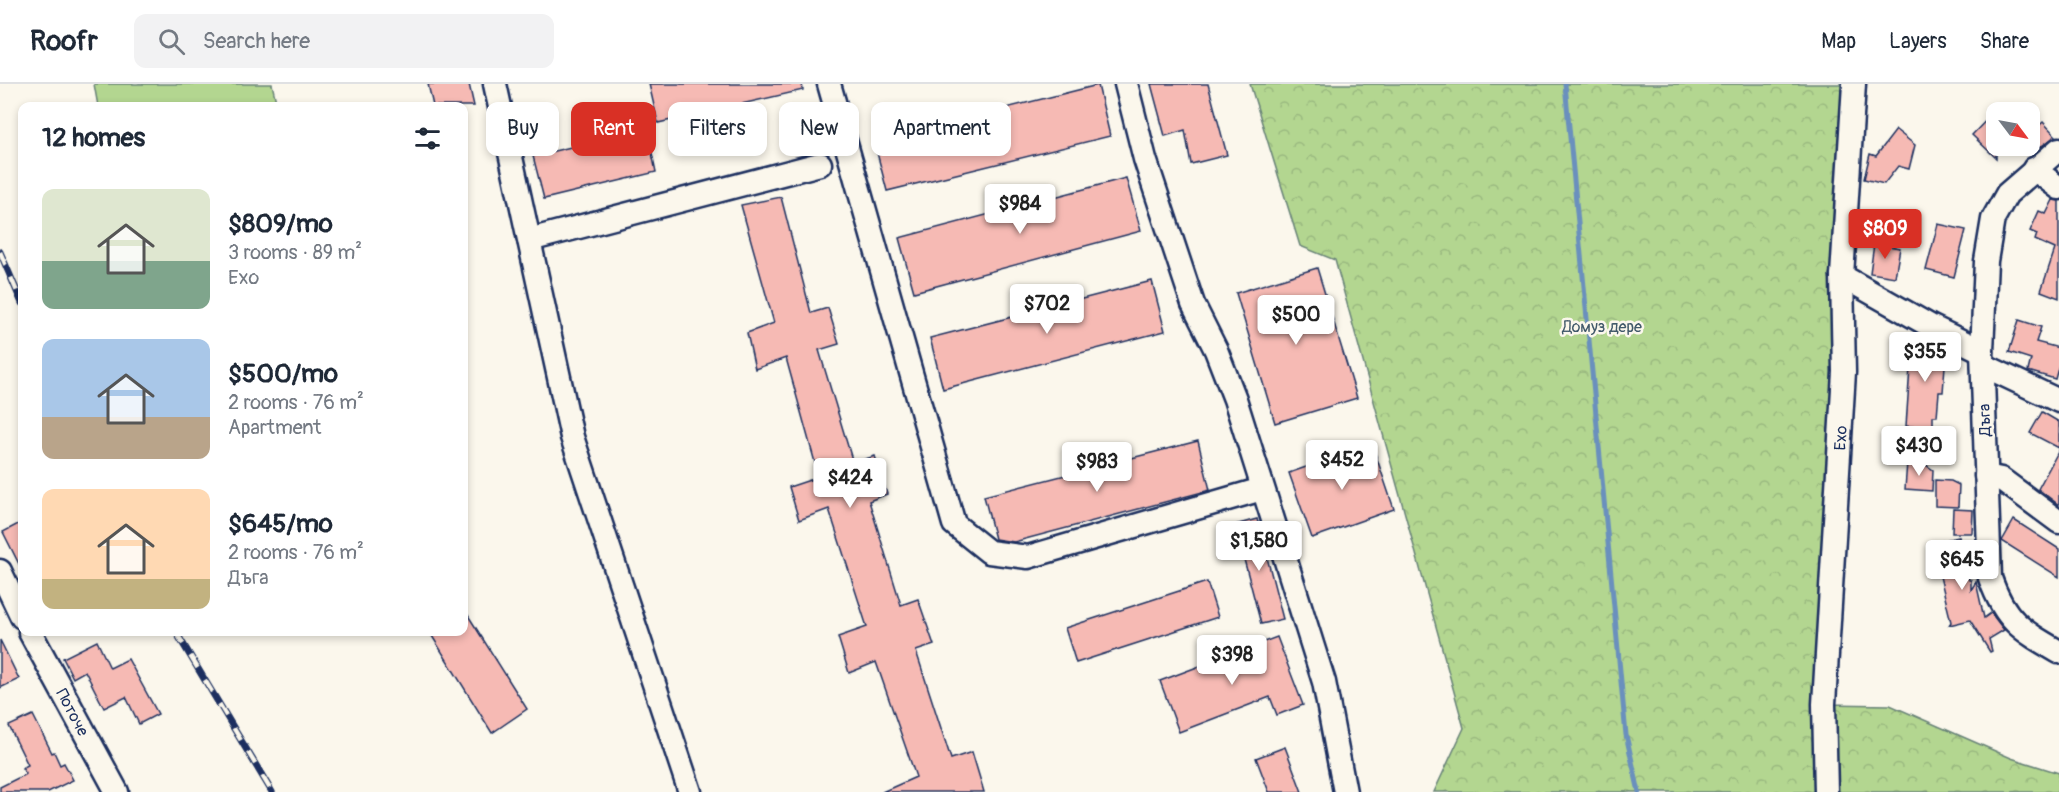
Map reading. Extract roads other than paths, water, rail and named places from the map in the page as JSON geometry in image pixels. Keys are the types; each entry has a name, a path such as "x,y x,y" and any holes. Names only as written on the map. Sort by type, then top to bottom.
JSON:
{"street":[{"path":"495,84 572,437 690,792"},
{"path":"829,84 954,524 989,552 1028,557 1262,489"},
{"path":"1126,84 1145,159 1193,304 1216,350 1324,682 1345,792"},
{"name":"Ехо","path":"1826,792 1824,704 1844,372 1842,276 1854,84"},
{"name":"Дъга","path":"2059,149 2007,194 1993,219 1986,261 1982,358 1987,562 1996,597 2002,609 2016,625 2059,652"},
{"path":"529,240 820,164"},
{"path":"2034,169 2059,188"},
{"path":"1842,276 2059,401"},
{"path":"1986,476 2001,479 2059,522"},
{"path":"0,571 18,609"},
{"name":"Поточе","path":"32,636 117,792"}],"waterway":[{"name":"Домуз дере","path":"1565,84 1626,735 1639,792"}],"railway":[{"path":"0,252 18,294"},
{"path":"178,636 272,792"}]}
